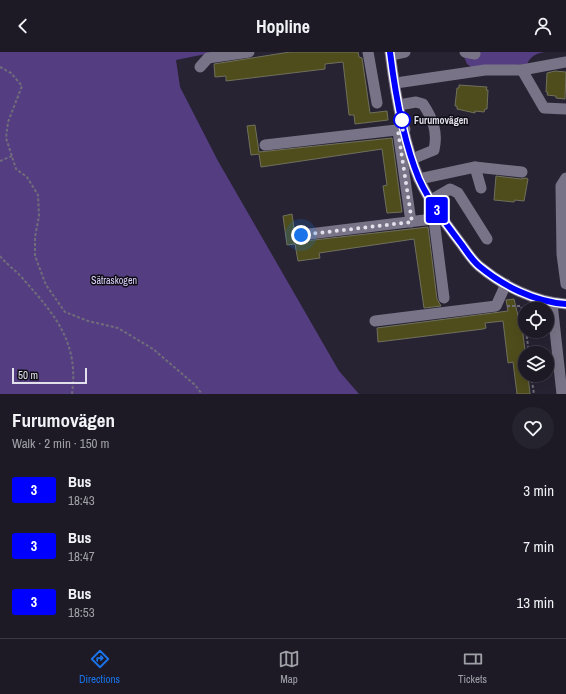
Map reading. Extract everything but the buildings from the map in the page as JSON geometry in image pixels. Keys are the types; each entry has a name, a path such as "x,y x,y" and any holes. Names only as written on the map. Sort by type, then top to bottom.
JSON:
{"street":[{"path":"200,67 208,58 250,52"},
{"path":"368,52 377,103"},
{"path":"405,52 391,53 400,105 401,130 412,222"},
{"path":"396,83 485,70 522,70 566,62"},
{"path":"522,70 544,108 566,109"},
{"path":"400,105 416,102 423,104 433,120 435,128 437,138 434,150 412,159"},
{"path":"264,145 401,130"},
{"path":"401,130 420,179 431,200 438,219 444,298"},
{"path":"420,179 475,167 522,172"},
{"path":"475,167 480,188"},
{"path":"566,178 561,186 562,254 566,284"},
{"path":"431,200 450,189 458,193 487,239"},
{"path":"301,235 438,219"},
{"path":"438,219 478,265 506,284 547,302"},
{"path":"375,321 496,306 506,284"},
{"path":"554,304 566,304"},
{"path":"554,322 562,394"}],"path":[{"path":"0,67 11,73 22,86 8,127 6,138 16,170 27,178 38,195 39,216 35,256 46,285 65,312 88,321 118,328 153,349 195,385 202,394"},
{"path":"0,161 12,156"},
{"path":"0,256 23,279 66,335 70,346 74,376 72,394"},
{"path":"496,306 518,306"},
{"path":"533,382 534,394"}],"green space":[{"name":"Sätraskogen","path":"0,52 216,52 176,60 180,87 218,161 339,371 359,394 0,394"},
{"path":"462,52 545,52 534,55 527,64 474,69 467,64"}],"bus line":[{"name":"3","path":"390,52 402,120 412,159 420,179 441,218 478,265 506,284 531,296 552,304 566,304"}],"place":[{"name":"Furumovägen","path":"402,120"}],"route":[{"path":"301,235 412,222 398,131 405,129 402,120"}]}
